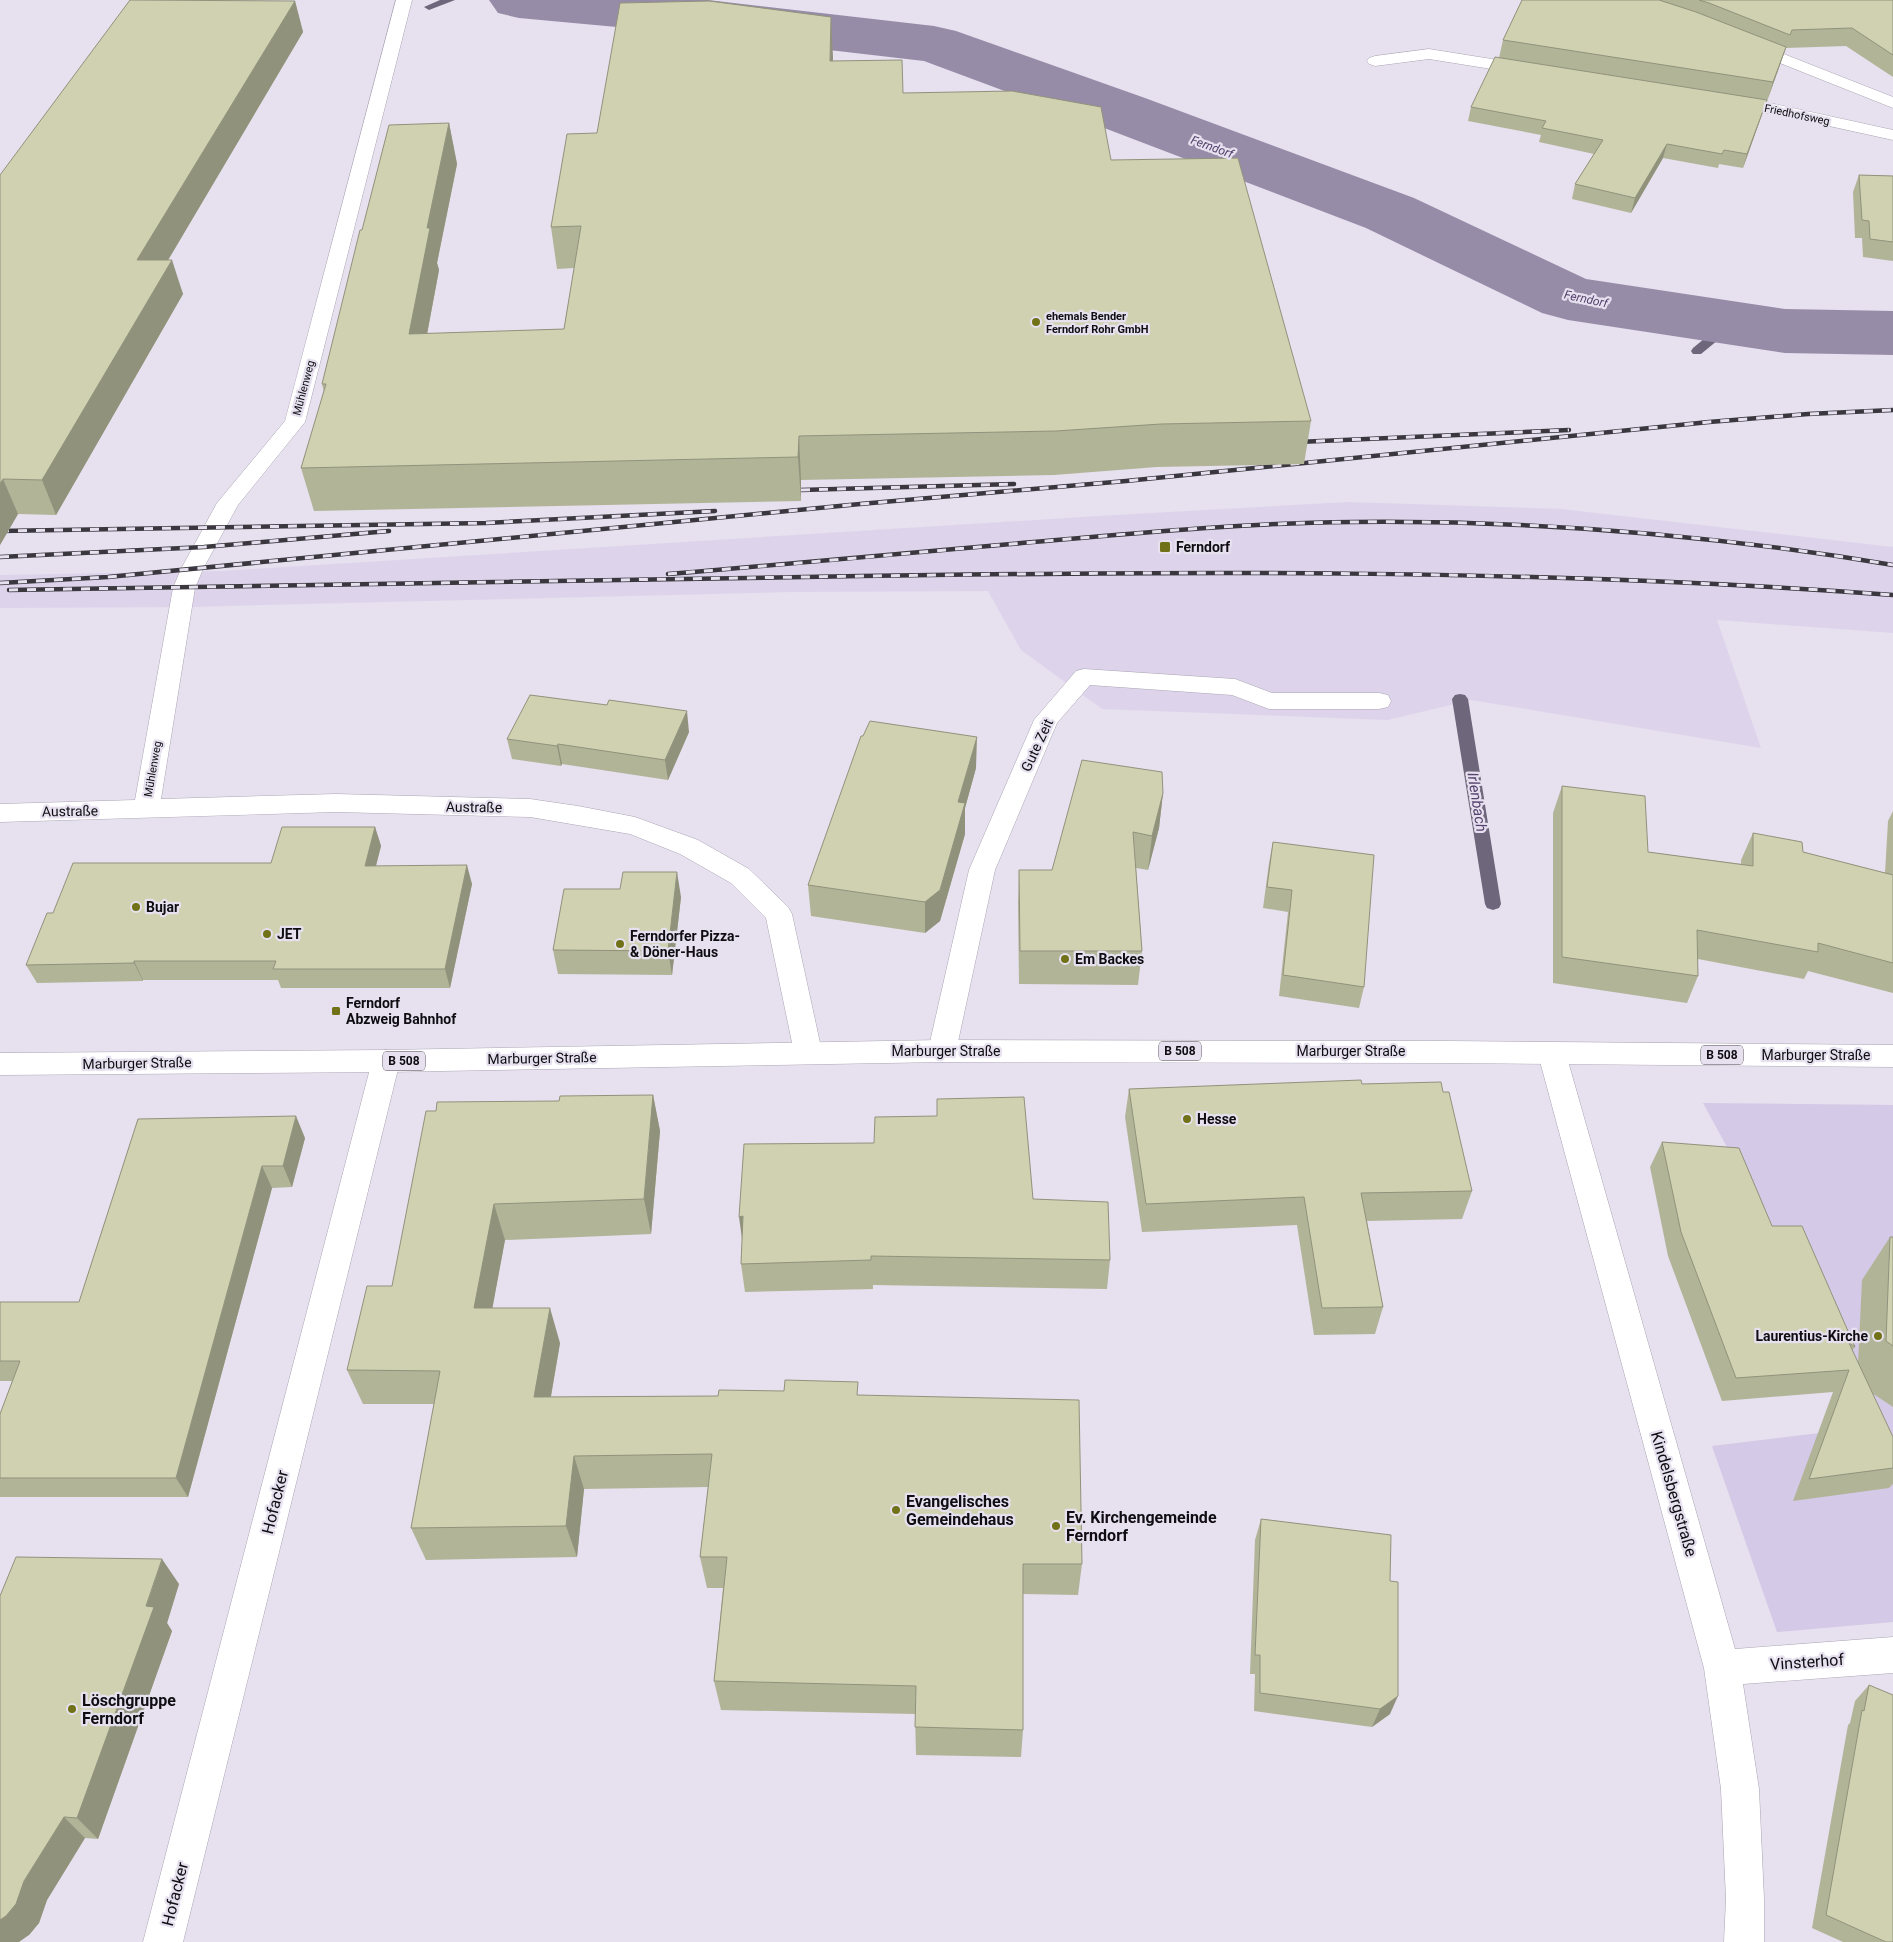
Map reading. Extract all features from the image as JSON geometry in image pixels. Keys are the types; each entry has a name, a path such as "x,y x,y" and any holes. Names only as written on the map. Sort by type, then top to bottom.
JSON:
{"street":[{"name":"Mühlenweg","path":"146,810 184,588 228,503 296,422 404,5"},
{"path":"1736,40 1893,103"},
{"path":"1375,61 1429,54 1547,73"},
{"name":"Friedhofsweg","path":"1714,100 1774,109 1893,136"},
{"name":"Gute Zeit","path":"942,1051 982,870 1046,720 1084,677 1235,687 1269,701 1379,701"},
{"name":"Austraße","path":"0,813 336,803 530,808 578,814 635,826 689,847 740,876 778,914 808,1052"},
{"name":"Marburger Straße","path":"0,1064 386,1061 942,1051 1447,1052 1893,1056"},
{"name":"Kindelsbergstraße","path":"1552,1054 1722,1668 1740,1788 1745,1899 1744,1942"},
{"name":"Hofacker","path":"163,1942 386,1061"},
{"name":"Vinsterhof","path":"1722,1668 1893,1655"}],"shaded area":[{"path":"1348,502 1561,509 1893,547 1893,633 1717,620 1761,748 1471,700 1388,720 1102,709 1021,650 988,591 793,592 188,607 0,608 0,575 222,571"},
{"path":"1703,1103 1893,1105 1893,1622 1777,1632 1712,1446 1862,1428 1783,1250"}],"building":[{"path":"130,0 295,1 137,260 172,260 42,480 3,479 0,484 0,175"},
{"path":"1522,0 1659,0 1696,12 1786,47 1773,82 1503,40"},
{"path":"1699,0 1893,0 1893,55 1852,28 1792,30 1790,35"},
{"path":"709,1 831,17 830,61 902,60 903,93 1012,91 1101,107 1111,160 1238,158 1311,421 1161,424 1056,431 799,436 798,457 301,468 326,384 322,384 360,230 362,230 389,125 449,123 427,228 430,228 409,334 564,329 581,226 551,227 567,134 597,133 620,3"},
{"path":"1495,57 1767,100 1747,154 1724,150 1722,154 1667,144 1635,198 1575,184 1603,140 1542,128 1546,121 1471,107"},
{"path":"1859,175 1893,176 1893,242 1870,239 1869,221 1862,220"},
{"path":"530,695 607,705 609,700 687,711 665,760 558,744 557,746 507,739"},
{"path":"870,721 977,737 958,802 965,803 940,890 925,902 808,885 861,736 863,736"},
{"path":"1082,760 1162,772 1163,793 1152,836 1133,832 1142,951 1020,951 1019,870 1052,870"},
{"path":"1562,786 1645,796 1648,852 1753,866 1753,833 1802,842 1803,852 1893,875 1893,963 1818,943 1818,952 1697,930 1698,976 1562,957"},
{"path":"282,827 375,827 365,866 467,865 445,969 273,969 276,961 134,961 134,963 26,965 47,913 53,913 73,863 271,863"},
{"path":"1273,842 1374,855 1364,987 1283,975 1292,890 1267,887"},
{"path":"623,872 677,872 668,951 553,950 564,889 620,889"},
{"path":"1361,1080 1362,1084 1441,1082 1443,1092 1449,1092 1472,1191 1361,1193 1383,1307 1322,1308 1304,1197 1146,1204 1129,1089"},
{"path":"653,1095 644,1199 494,1204 474,1308 550,1308 534,1397 718,1396 719,1390 784,1391 785,1380 858,1382 857,1395 1079,1400 1082,1564 1023,1564 1023,1730 915,1727 916,1686 714,1681 727,1557 700,1557 712,1454 574,1456 566,1526 411,1528 440,1371 347,1370 367,1286 392,1286 426,1111 436,1111 437,1102 559,1101 560,1096"},
{"path":"1024,1097 1033,1199 1108,1202 1110,1260 871,1256 871,1260 741,1264 743,1216 739,1217 744,1144 874,1143 875,1117 937,1116 937,1099"},
{"path":"296,1116 283,1166 262,1166 176,1478 0,1478 0,1414 20,1361 0,1361 0,1302 79,1302 138,1119"},
{"path":"1662,1142 1739,1148 1772,1226 1802,1226 1855,1347 1849,1343 1893,1437 1893,1468 1809,1479 1849,1370 1736,1378 1681,1232"},
{"path":"1890,1237 1893,1237 1893,1346 1886,1341"},
{"path":"1261,1519 1391,1535 1390,1581 1398,1582 1398,1696 1380,1709 1260,1693 1260,1655 1255,1655"},
{"name":"Löschgruppe Ferndorf","path":"16,1557 162,1559 146,1606 154,1607 77,1818 64,1817 24,1881 16,1904 0,1920 0,1596"},
{"path":"1869,1685 1893,1695 1893,1942 1886,1942 1826,1915 1862,1710 1864,1711"}],"waterway":[{"path":"429,7 450,0"},
{"name":"Ferndorf","path":"519,0 682,15 934,44 1122,112 1390,213 1568,298 1785,331 1893,333"},
{"name":"Irlenbach","path":"1697,351 1731,323"},
{"name":"Irlenbach","path":"1460,699 1493,904"}],"railway":[{"path":"0,583 108,577 860,504 1126,481 1709,422 1808,414 1893,410"},
{"path":"1298,442 1569,430"},
{"path":"801,490 1014,484"},
{"path":"0,531 486,523 715,511"},
{"path":"668,574 1176,530 1352,522 1488,524 1624,532 1759,545 1893,565"},
{"path":"0,557 204,547 389,531"},
{"path":"9,590 1077,573 1213,573 1485,576 1621,580 1893,595"}],"place":[{"name":"ehemals Bender Ferndorf Rohr GmbH","path":"1036,322"},
{"name":"Ferndorf","path":"1165,547"},
{"name":"Bujar","path":"136,907"},
{"name":"JET","path":"267,934"},
{"name":"Ferndorfer Pizza- & Döner-Haus","path":"620,944"},
{"name":"Em Backes","path":"1065,959"},
{"name":"Ferndorf Abzweig Bahnhof","path":"336,1011"},
{"name":"Hesse","path":"1187,1119"},
{"name":"Laurentius-Kirche","path":"1878,1336"},
{"name":"Evangelisches Gemeindehaus","path":"896,1510"},
{"name":"Ev. Kirchengemeinde Ferndorf","path":"1056,1526"},
{"name":"Löschgruppe Ferndorf","path":"72,1709"}]}
